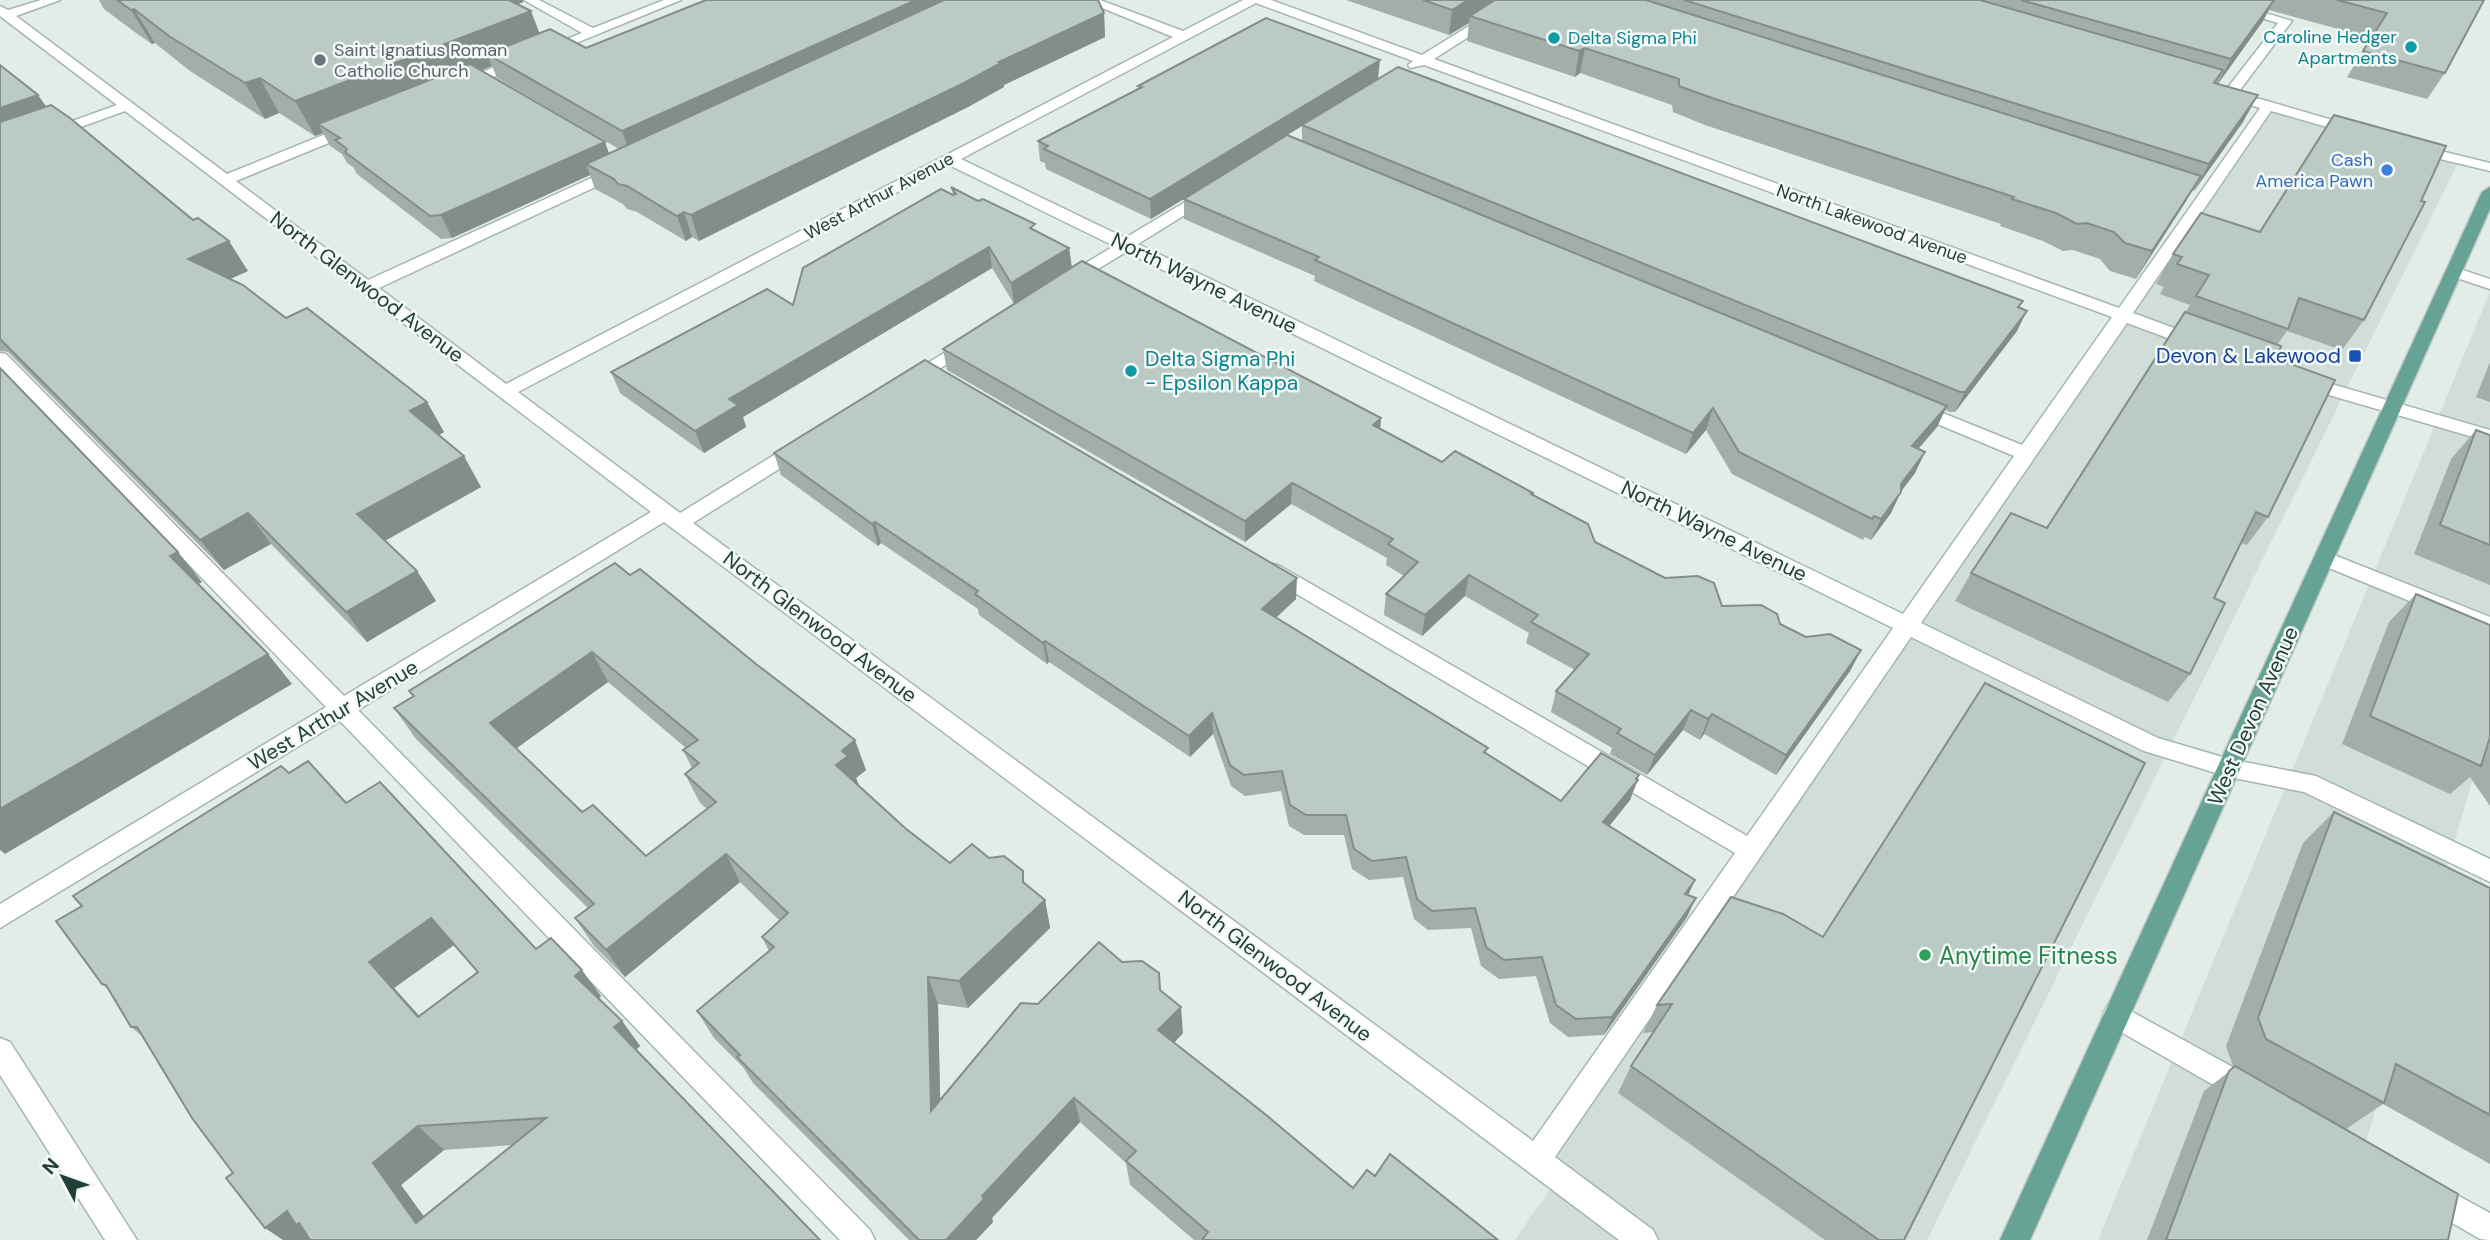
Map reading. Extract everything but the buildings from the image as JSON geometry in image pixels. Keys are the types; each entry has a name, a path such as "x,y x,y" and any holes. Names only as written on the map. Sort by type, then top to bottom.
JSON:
{"main road":[{"name":"West Devon Avenue","path":"2015,1240 2490,192"}],"street":[{"path":"3,13 54,0"},
{"path":"530,0 592,33"},
{"path":"455,88 675,0"},
{"path":"1090,0 1184,36"},
{"name":"West Arthur Avenue","path":"506,391 1253,0"},
{"name":"North Lakewood Avenue","path":"1259,0 2212,348"},
{"path":"1401,74 1520,0"},
{"path":"2208,0 2286,20 2222,93 2370,136"},
{"name":"North Glenwood Avenue","path":"3,13 672,517 1643,1240"},
{"path":"481,78 500,89"},
{"path":"0,152 127,106"},
{"path":"1536,1160 2122,316 2195,199 2268,106"},
{"path":"225,180 364,124"},
{"path":"2408,147 2490,167"},
{"path":"367,287 630,165 618,158"},
{"name":"North Wayne Avenue","path":"949,159 2152,744 2229,768 2308,783 2490,871"},
{"path":"1056,288 1226,183"},
{"path":"2454,272 2490,284"},
{"path":"893,390 986,332"},
{"path":"0,358 860,1240"},
{"path":"927,369 951,383"},
{"path":"2289,376 2392,409 2490,436"},
{"path":"1898,401 2026,454"},
{"name":"West Arthur Avenue","path":"0,918 342,709 672,517 814,438"},
{"path":"1250,557 1751,850"},
{"path":"2324,558 2490,626"},
{"path":"2116,1015 2267,1101"},
{"path":"0,1051 122,1240"},
{"path":"2408,1182 2490,1229"}],"shaded area":[{"path":"2265,108 2458,163 1927,1240 1515,1240 1552,1186 1520,1162"},
{"path":"2490,292 2490,721 2337,1240 2098,1240"}],"place":[{"name":"Delta Sigma Phi","path":"1554,38"},
{"name":"Caroline Hedger Apartments","path":"2411,47"},
{"name":"Saint Ignatius Roman Catholic Church","path":"320,60"},
{"name":"Cash America Pawn","path":"2387,170"},
{"name":"Devon & Lakewood","path":"2355,356"},
{"name":"Delta Sigma Phi - Epsilon Kappa","path":"1131,371"},
{"name":"Anytime Fitness","path":"1925,955"}]}
